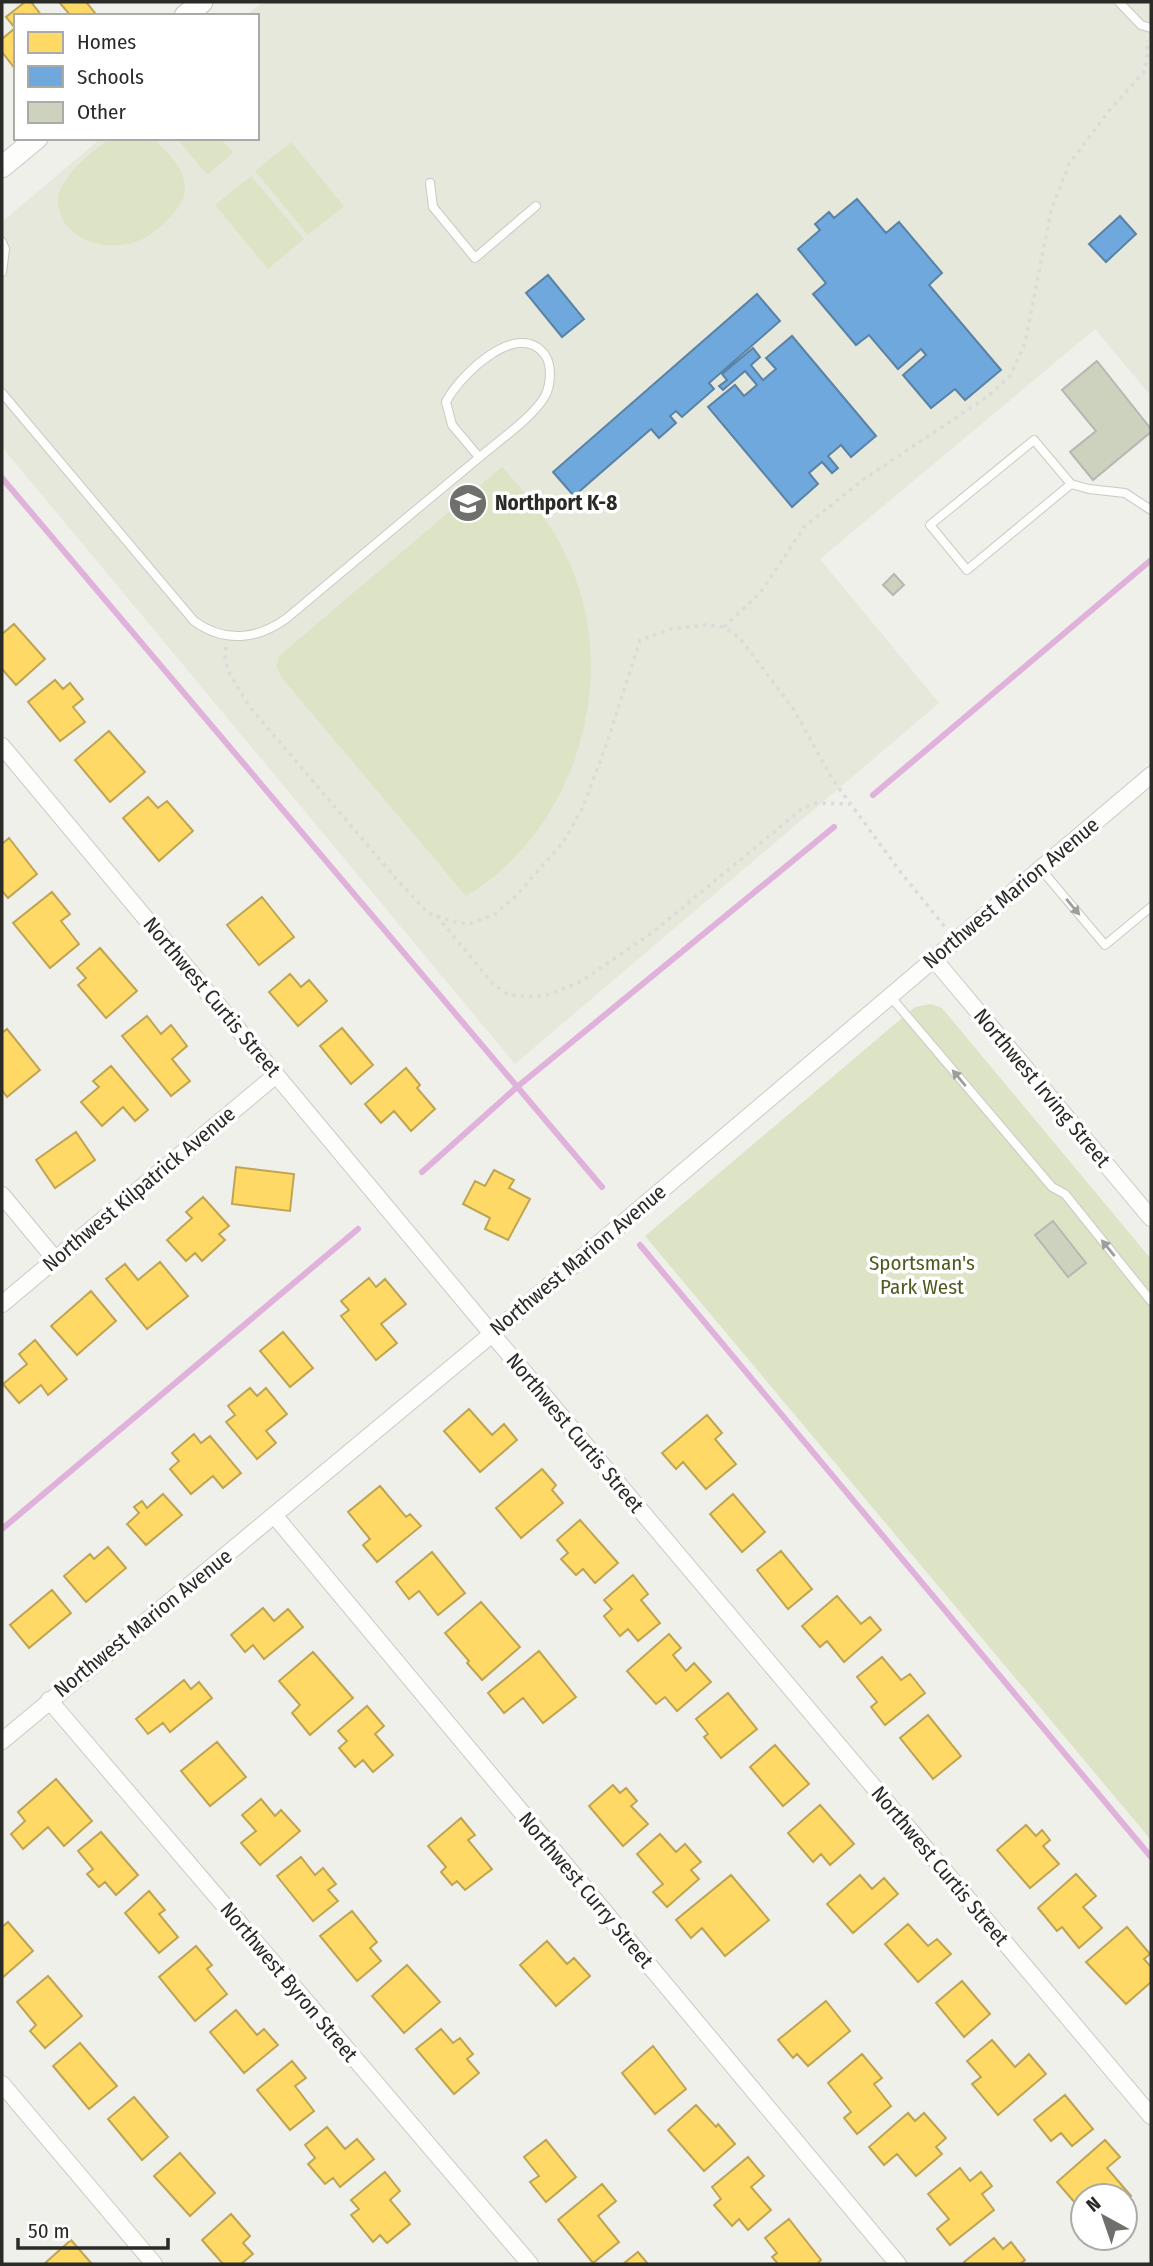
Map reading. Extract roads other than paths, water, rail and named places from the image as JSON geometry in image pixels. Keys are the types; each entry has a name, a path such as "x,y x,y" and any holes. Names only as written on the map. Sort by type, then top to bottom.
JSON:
{"street":[{"path":"187,14 202,2"},
{"path":"2,167 35,140"},
{"name":"Northwest Curtis Street","path":"2,746 492,1334 1151,2116"},
{"name":"Northwest Marion Avenue","path":"2,1741 492,1334 1151,775"},
{"name":"Northwest Irving Street","path":"933,958 1151,1218"},
{"name":"Northwest Kilpatrick Avenue","path":"2,1304 276,1075"},
{"path":"2,1195 55,1259"},
{"name":"Northwest Curry Street","path":"274,1515 898,2264"},
{"name":"Northwest Byron Street","path":"49,1700 530,2264"},
{"path":"2,2084 154,2264"}],"lane":[{"path":"1119,2 1141,24 1151,28"},
{"path":"430,183 433,207 475,258 536,206"},
{"path":"2,242 5,248 2,272"},
{"path":"2,393 194,621 207,630 227,636 257,634 280,623 479,457 534,411 546,395 550,379 548,358 528,342 513,343 498,350 452,390 446,402 452,425 479,457"},
{"path":"1072,484 967,570 930,525 1034,440 1072,484 1088,489 1125,493 1151,510"},
{"path":"1040,868 1105,945 1151,907"},
{"path":"889,996 1052,1187 1065,1194 1151,1301"}],"waterway":[{"path":"2,478 602,1187"},
{"path":"873,795 1151,560"},
{"path":"422,1172 517,1087 834,827"},
{"path":"2,1529 358,1229"},
{"path":"640,1245 1151,1857"}],"place":[{"name":"Northport K-8","path":"468,503"}],"park label":[{"name":"Sportsman's Park West","path":"922,1275"}]}
